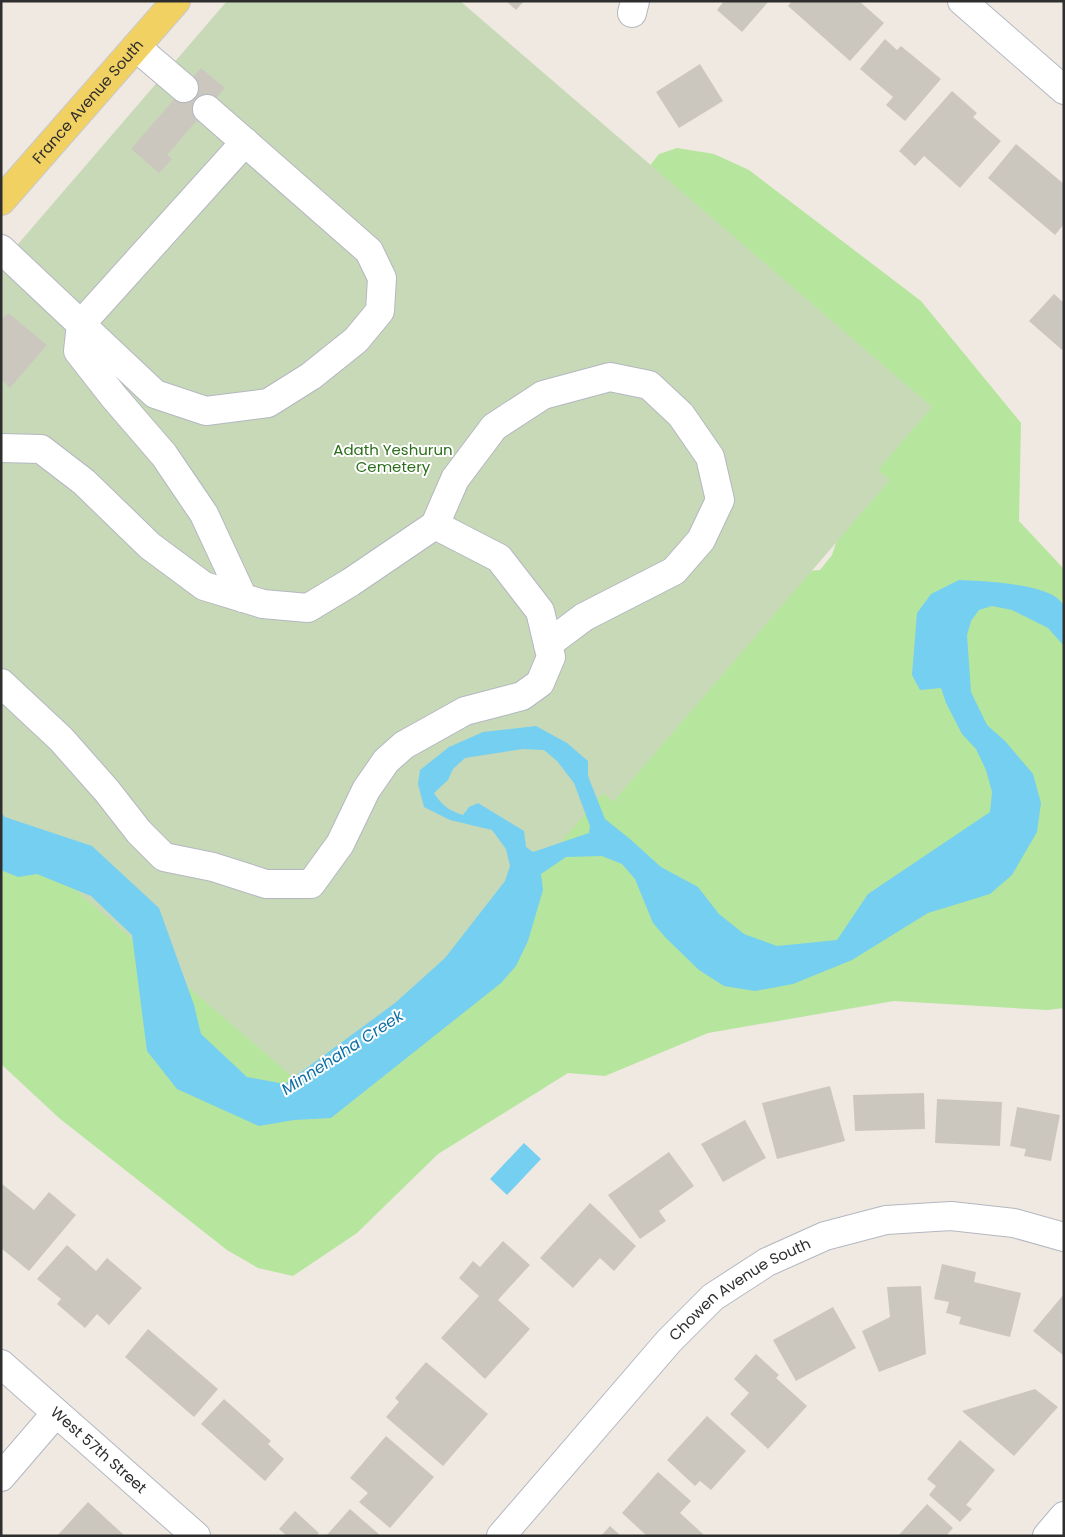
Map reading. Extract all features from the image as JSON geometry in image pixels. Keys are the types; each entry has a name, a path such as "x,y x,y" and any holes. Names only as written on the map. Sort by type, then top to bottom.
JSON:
{"main road":[{"name":"France Avenue South","path":"1,201 176,1"}],"street":[{"path":"962,1 1064,90"},
{"path":"136,47 184,88"},
{"path":"1,249 155,394 206,411 268,403 311,376 356,340 380,311 382,278 369,251 207,109"},
{"path":"243,598 204,514 164,455 114,397 78,350 81,324 245,142"},
{"path":"1,448 41,449 84,482 150,546 204,586 263,604 308,608 351,582 435,525 455,479 494,427 543,395 610,377 649,385 682,415 710,457 720,500 701,540 674,571 584,616 548,644"},
{"path":"1,684 61,739 107,791 139,832 164,857 213,867 266,884 311,884 340,844 366,790 386,761 404,745 465,711 522,696 540,683 551,657 540,611 499,558 435,525"},
{"name":"Chowen Avenue South","path":"501,1536 668,1341 713,1297 767,1262 825,1236 886,1220 951,1216 1014,1223 1064,1237"},
{"name":"West 57th Street","path":"1,1364 196,1536"},
{"path":"1,1477 56,1413"},
{"path":"1047,1536 1064,1516"}],"green space":[{"name":"Adath Yeshurun Cemetery","path":"227,1 460,1 932,407 878,470 890,480 613,802 603,793 331,1110 1,826 1,264"},
{"path":"677,148 714,154 749,170 921,301 1021,423 1019,521 1064,569 1064,1008 1048,1010 894,1001 708,1033 605,1076 568,1073 438,1154 357,1233 293,1276 258,1268 227,1250 59,1118 1,1064 1,637 820,570 832,555 849,504 648,168 659,154"}],"water":[{"name":"Minnehaha Creek","path":"959,580 1000,583 1033,588 1048,593 1058,599 1064,607 1064,646 1048,628 1012,610 992,606 979,610 971,621 967,635 971,692 987,725 1005,741 1033,774 1041,803 1037,832 1012,875 990,894 928,913 852,960 793,984 755,991 724,986 699,970 653,923 635,879 622,864 602,856 566,857 541,874 543,890 528,941 516,966 501,983 331,1118 294,1120 259,1126 177,1089 147,1051 132,935 91,896 37,874 18,877 1,870 1,813 5,817 92,846 159,908 194,1005 201,1034 247,1077 285,1084 395,1003 445,958 505,881 510,866 506,849 492,830 450,820 424,807 418,784 420,770 449,747 483,732 536,726 567,743 588,761 588,776 605,819 661,867 698,887 719,914 744,934 777,946 837,940 868,894 990,812 992,792 986,770 976,749 962,734 946,703 941,688 920,690 912,675 917,613 931,594","holes":["523,749 544,750 557,761 574,783 590,826 589,833 533,852 526,847 524,831 478,803 469,807 463,815 446,807 434,793 448,780 453,769 465,758"]},
{"path":"524,1143 541,1159 507,1195 490,1179"}],"building":[{"path":"506,1 524,1 516,10"},
{"path":"724,1 769,1 742,32 717,10"},
{"path":"792,1 859,1 884,23 850,61 788,6"},
{"path":"885,39 897,50 901,46 941,79 905,121 886,105 893,97 860,69"},
{"path":"700,64 723,101 679,128 656,92"},
{"path":"201,68 225,88 167,155 172,159 159,173 131,149"},
{"path":"952,91 977,113 973,117 1001,141 960,188 924,156 915,166 899,151"},
{"path":"1016,144 1064,184 1064,224 1055,235 988,178"},
{"path":"1054,294 1064,303 1064,348 1062,350 1029,321"},
{"path":"8,313 47,345 10,388 3,381 1,383 1,320"},
{"path":"830,1086 845,1141 777,1159 762,1103"},
{"path":"924,1093 925,1129 855,1131 853,1095"},
{"path":"937,1099 1002,1102 1000,1146 935,1143"},
{"path":"1017,1107 1060,1115 1051,1161 1024,1156 1026,1149 1010,1146"},
{"path":"745,1120 766,1158 723,1182 701,1144"},
{"path":"669,1152 694,1186 659,1211 666,1221 640,1239 608,1195"},
{"path":"1,1183 34,1210 49,1192 76,1215 29,1271 1,1248"},
{"path":"590,1203 636,1246 614,1271 600,1258 573,1288 540,1258"},
{"path":"503,1241 530,1265 498,1300 530,1329 485,1379 441,1338 479,1296 459,1278 473,1261 480,1267"},
{"path":"67,1245 96,1271 107,1258 142,1288 109,1325 97,1314 85,1328 57,1304 61,1299 37,1279"},
{"path":"942,1264 976,1272 974,1282 1021,1293 1010,1337 959,1324 961,1317 946,1313 949,1302 934,1299"},
{"path":"921,1286 926,1354 879,1372 862,1331 890,1317 887,1287"},
{"path":"1064,1294 1064,1356 1033,1331"},
{"path":"833,1307 856,1348 796,1381 773,1340"},
{"path":"148,1329 218,1389 194,1417 125,1357"},
{"path":"756,1354 779,1375 776,1378 807,1406 768,1449 730,1414 749,1393 734,1379"},
{"path":"426,1362 488,1414 443,1466 386,1417 399,1402 395,1398"},
{"path":"1035,1389 1058,1407 1014,1456 962,1411"},
{"path":"224,1399 271,1441 268,1444 284,1459 265,1481 201,1424"},
{"path":"707,1416 746,1451 711,1490 700,1481 695,1486 667,1460"},
{"path":"386,1436 434,1477 390,1528 359,1502 368,1493 350,1478"},
{"path":"960,1440 995,1470 966,1505 972,1509 960,1522 929,1495 936,1486 927,1479"},
{"path":"658,1472 691,1501 680,1513 703,1536 647,1536 622,1513"},
{"path":"88,1502 125,1536 57,1536"},
{"path":"927,1504 953,1528 946,1536 898,1536"},
{"path":"350,1509 381,1536 326,1536"},
{"path":"295,1511 319,1533 316,1536 287,1536 279,1529"},
{"path":"610,1526 621,1536 601,1536"}]}
